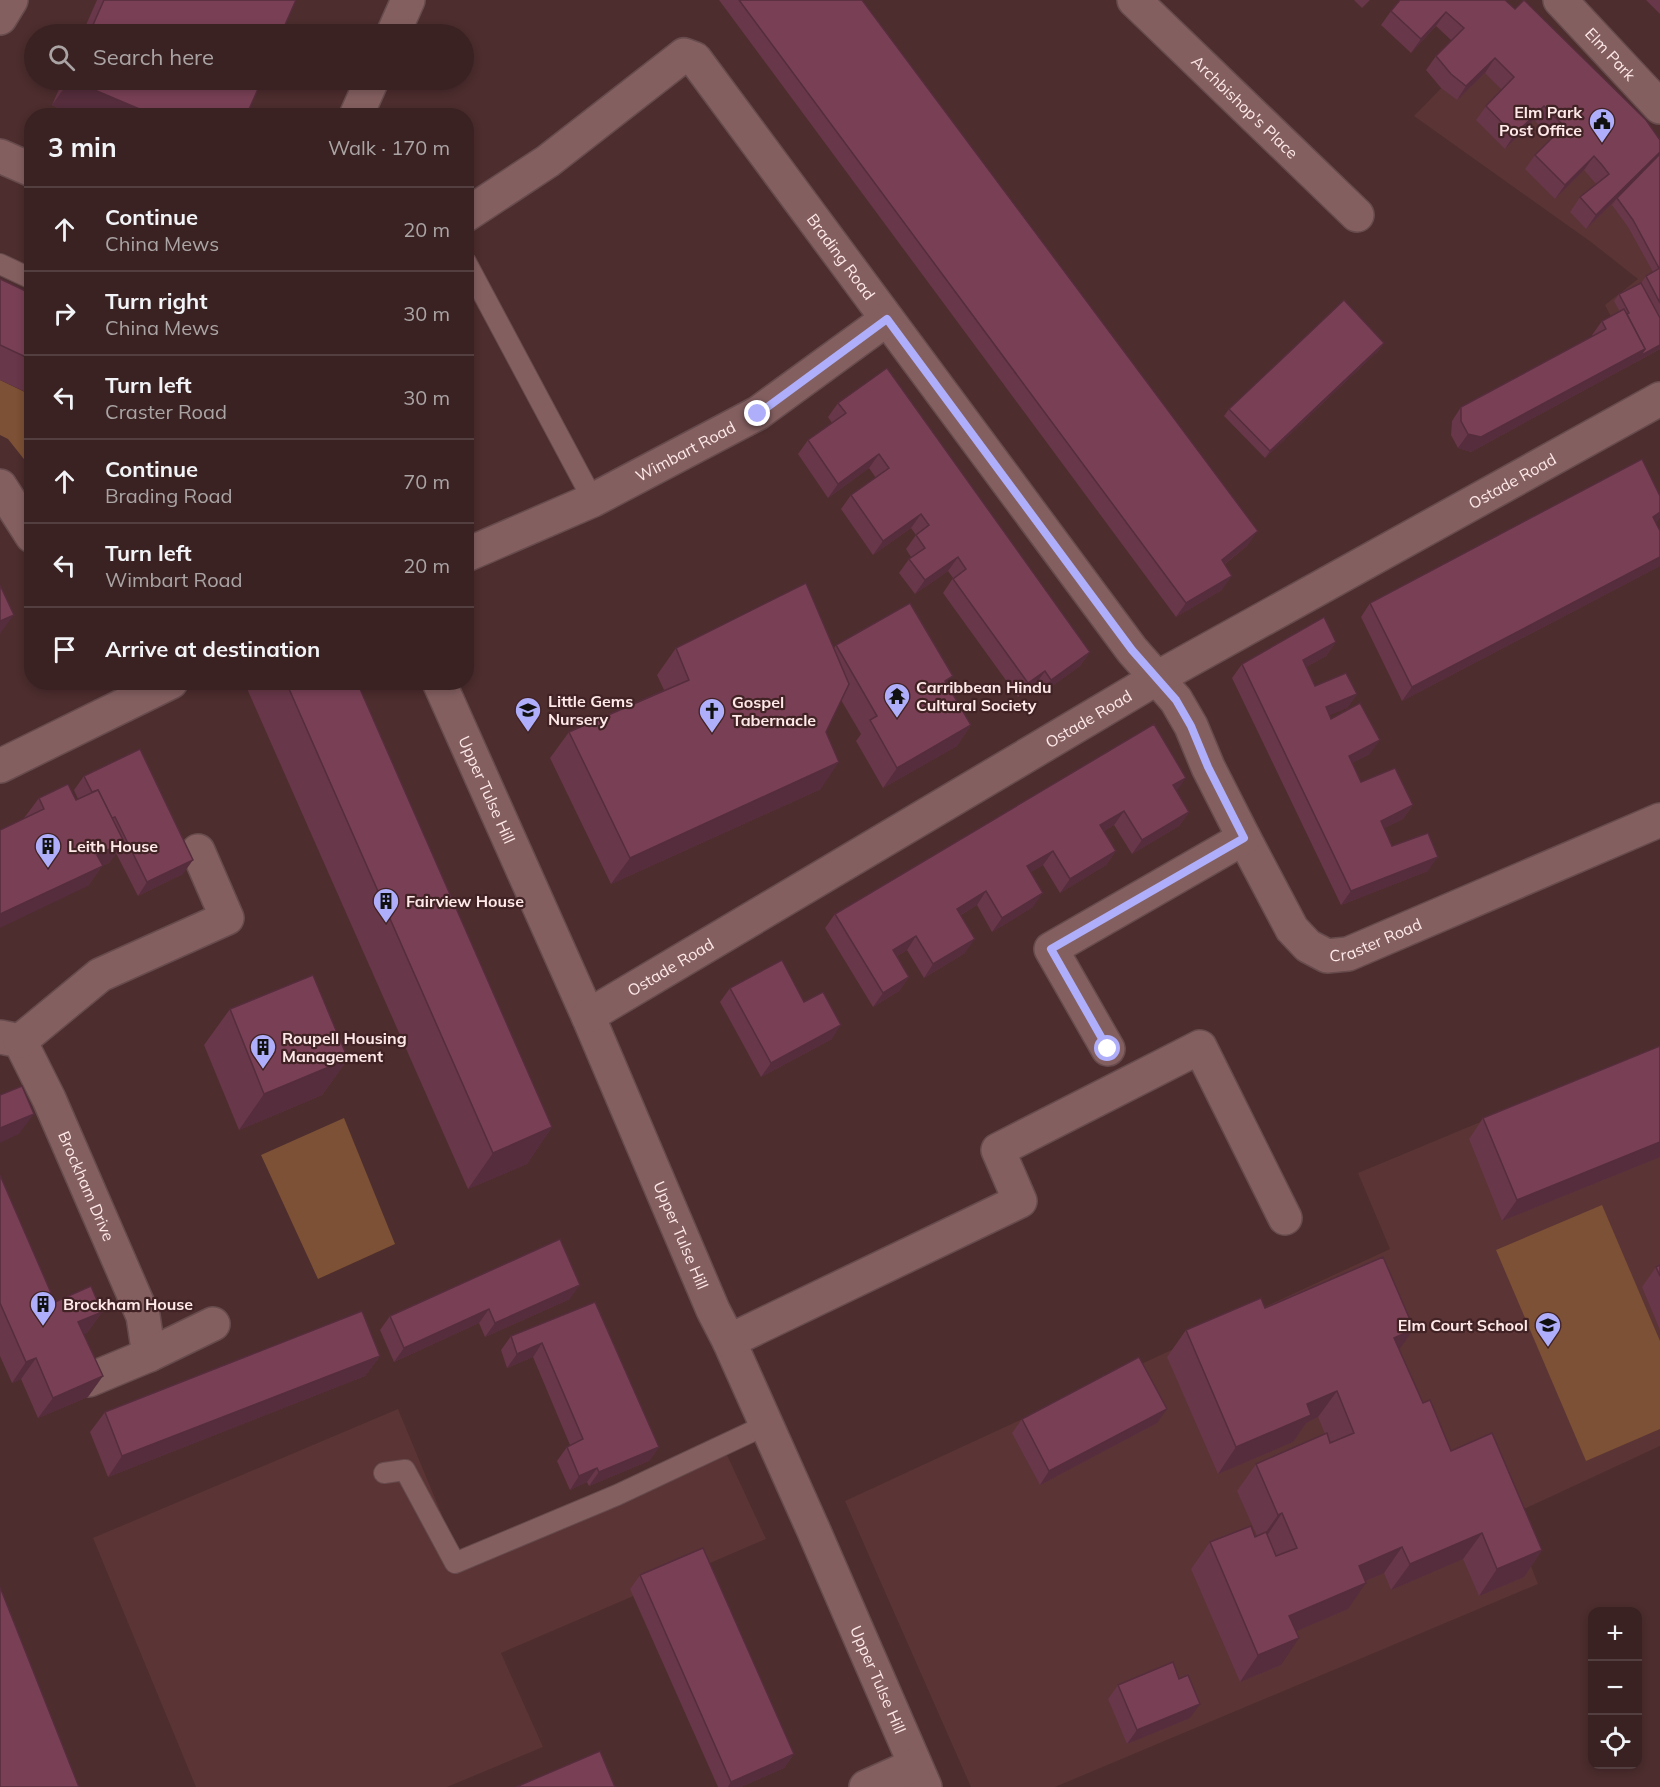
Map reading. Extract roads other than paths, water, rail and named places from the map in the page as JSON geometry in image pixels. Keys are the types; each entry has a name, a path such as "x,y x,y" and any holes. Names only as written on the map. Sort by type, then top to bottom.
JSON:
{"street":[{"path":"0,18 11,0"},
{"path":"397,24 408,0"},
{"name":"Archbishop's Place","path":"1134,0 1357,215"},
{"name":"Elm Park","path":"1562,0 1660,107"},
{"name":"Brading Road","path":"474,210 548,161 684,55 695,59 1132,650 1157,678"},
{"path":"360,108 368,90"},
{"path":"0,156 24,166"},
{"name":"Wimbart Road","path":"474,552 593,500 758,414 887,319"},
{"name":"Ostade Road","path":"588,1016 1157,678 1660,399"},
{"path":"0,486 24,524"},
{"name":"Craster Road","path":"1157,678 1176,700 1191,726 1208,767 1292,929 1308,946 1327,956 1348,954 1660,820"},
{"path":"0,766 114,694 133,690"},
{"name":"Upper Tulse Hill","path":"443,690 588,1016 713,1310 854,1621 920,1776"},
{"path":"1108,1049 1051,949 1244,838"},
{"path":"10,1039 100,975 227,918 198,851"},
{"name":"Brockham Drive","path":"10,1039 63,1132 143,1316 149,1355"},
{"path":"729,1341 1020,1201 999,1150 1200,1047 1285,1218"},
{"path":"89,1380 149,1355 213,1324"},
{"path":"866,1787 920,1776"}],"lane":[{"path":"0,264 24,275"},
{"path":"474,277 593,500"},
{"path":"384,1473 405,1470 455,1563 617,1495 766,1425"}],"place":[{"name":"Elm Park Post Office","path":"1602,144"},
{"name":"Carribbean Hindu Cultural Society","path":"897,719"},
{"name":"Little Gems Nursery","path":"528,733"},
{"name":"Gospel Tabernacle","path":"712,734"},
{"name":"Leith House","path":"48,869"},
{"name":"Fairview House","path":"386,924"},
{"name":"Roupell Housing Management","path":"263,1070"},
{"name":"Brockham House","path":"43,1327"},
{"name":"Elm Court School","path":"1548,1348"}]}
